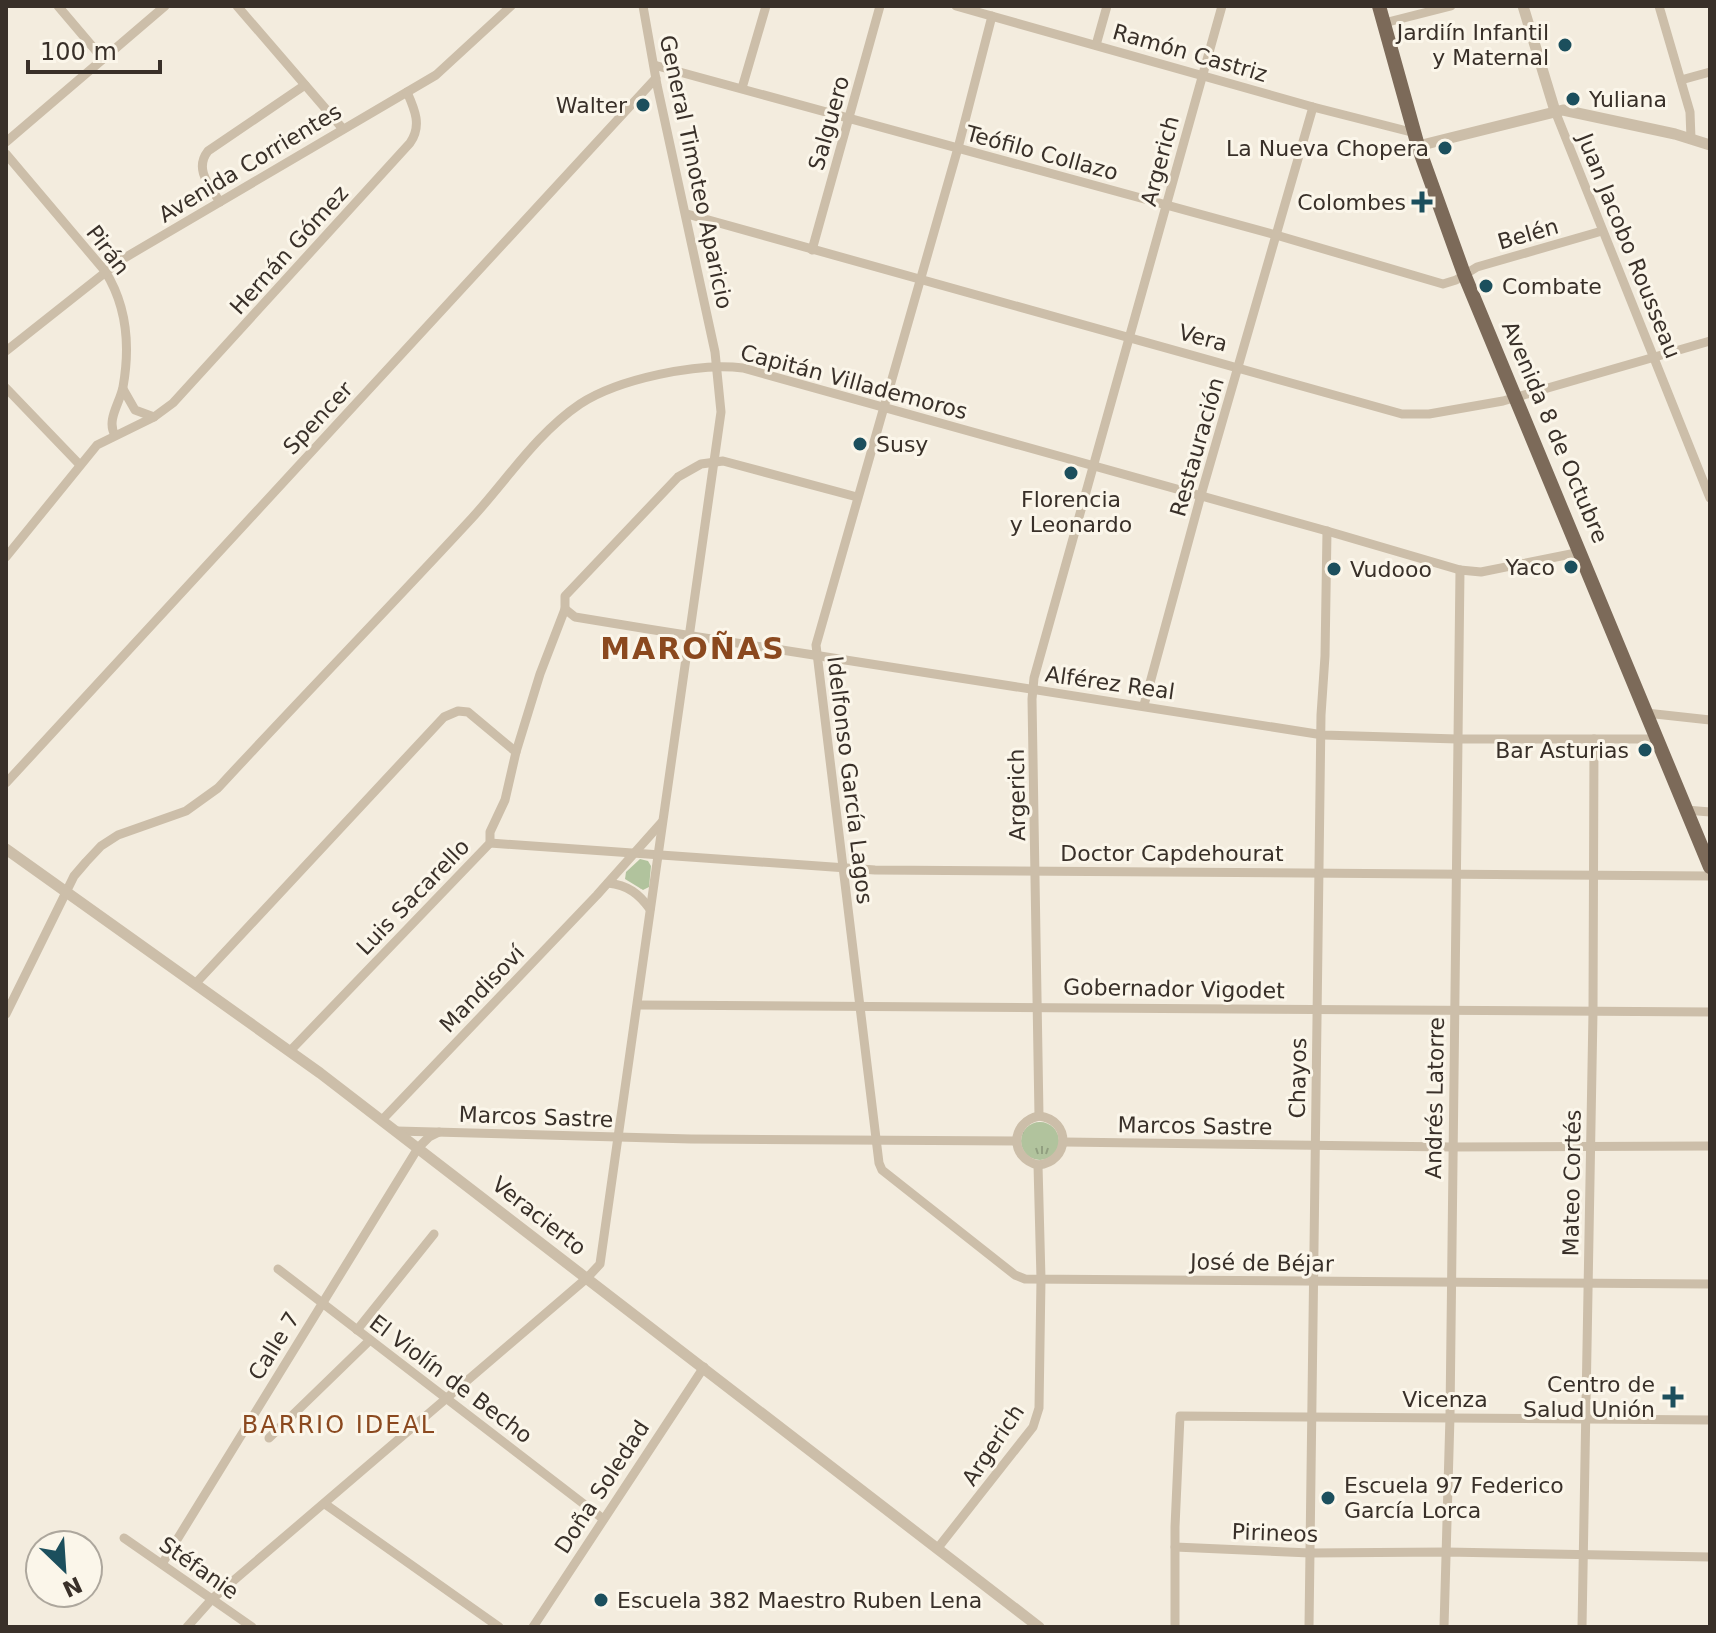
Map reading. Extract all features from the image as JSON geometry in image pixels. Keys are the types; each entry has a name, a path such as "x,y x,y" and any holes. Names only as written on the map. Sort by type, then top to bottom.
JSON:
{"main road":[{"name":"Avenida 8 de Octubre","path":"1379,6 1417,139 1464,274 1710,867"}],"street":[{"path":"58,6 103,59"},
{"path":"6,142 165,6"},
{"path":"237,6 343,129"},
{"name":"Avenida Corrientes","path":"6,351 105,271 436,75 511,6"},
{"name":"General Timoteo Aparicio","path":"587,1278 600,1264 602,1256 721,412 717,365 643,6"},
{"path":"742,88 766,6"},
{"name":"Salguero","path":"812,250 880,6"},
{"name":"Ramón Castriz","path":"956,6 1417,139"},
{"path":"1096,45 1107,6"},
{"name":"Argerich","path":"1039,1116 1032,689 1222,6"},
{"path":"1384,23 1451,6"},
{"name":"Juan Jacobo Rousseau","path":"1523,6 1555,111 1652,358 1709,491"},
{"path":"1659,6 1692,120 1691,139"},
{"name":"Idelfonso García Lagos","path":"877,1140 816,645 958,148 992,16"},
{"name":"Teófilo Collazo","path":"654,65 1276,235 1443,284 1464,274"},
{"path":"1681,80 1710,72"},
{"name":"Spencer","path":"6,783 656,78"},
{"path":"220,202 203,174 203,158 208,151 305,85"},
{"name":"Hernán Gómez","path":"6,557 97,445 154,417 173,403 410,143 415,136 417,120 407,92"},
{"name":"Restauración","path":"1144,705 1313,107"},
{"path":"1417,139 1563,110 1710,145"},
{"name":"Pirán","path":"6,154 105,271 116,289 124,318 127,357 123,389 111,421 115,435"},
{"name":"Vera","path":"687,214 1402,414 1429,414 1517,397 1710,341"},
{"name":"Belén","path":"1464,274 1477,267 1602,231"},
{"name":"Capitán Villademoros","path":"6,1014 74,876 108,841 129,830 186,811 218,788 565,416 612,388 690,369 717,365 743,368 1460,570 1481,572 1581,552"},
{"path":"6,388 80,465"},
{"path":"123,389 135,410 154,417"},
{"path":"714,462 730,463 857,497"},
{"name":"Luis Sacarello","path":"290,1051 490,843 490,832 505,800 516,752 540,674 565,609 568,592 678,477 695,466 714,462"},
{"name":"Chayos","path":"1309,1627 1321,715 1327,531"},
{"name":"Andrés Latorre","path":"1444,1627 1450,1416 1460,570"},
{"name":"Alférez Real","path":"565,609 575,617 1323,735 1657,739"},
{"path":"196,983 444,717 458,711 468,712 516,752"},
{"path":"1646,713 1710,720"},
{"name":"Mateo Cortés","path":"1582,1627 1593,1012 1594,739"},
{"path":"1686,810 1710,812"},
{"path":"634,854 663,820"},
{"name":"Doctor Capdehourat","path":"490,843 844,868 1710,876"},
{"name":"Veracierto","path":"6,849 196,983 397,1131 1039,1627"},
{"name":"Mandisoví","path":"382,1120 634,854"},
{"path":"608,883 622,884 632,890 650,909"},
{"name":"Gobernador Vigodet","path":"638,1005 1710,1012"},
{"path":"1039,1116 1054,1121 1063,1134 1064,1142 1058,1156 1038,1165 1025,1159 1016,1141 1020,1127 1039,1116"},
{"name":"Marcos Sastre","path":"397,1131 619,1137 1016,1141"},
{"name":"Marcos Sastre","path":"418,1148 439,1132"},
{"name":"José de Béjar","path":"877,1140 882,1170 1015,1275 1025,1279 1710,1284"},
{"name":"Marcos Sastre","path":"1064,1142 1451,1147 1710,1146"},
{"name":"Calle 7","path":"162,1564 418,1148"},
{"name":"Argerich","path":"937,1549 1036,1420 1041,1400 1038,1165"},
{"path":"357,1330 434,1234"},
{"name":"El Violín de Becho","path":"278,1269 602,1518"},
{"path":"187,1627 212,1599 587,1278"},
{"path":"269,1438 370,1340"},
{"name":"Doña Soledad","path":"533,1627 704,1367"},
{"name":"Vicenza","path":"1175,1547 1180,1416 1710,1420"},
{"path":"325,1504 499,1627"},
{"name":"Stéfanie","path":"124,1538 252,1627"},
{"path":"1175,1547 1175,1627"},
{"name":"Pirineos","path":"1175,1547 1310,1553 1710,1557"}],"green space":[{"path":"640,859 648,861 651,866 649,887 643,890 625,879 626,872"},
{"path":"1040,1122 1053,1128 1059,1141 1053,1154 1040,1160 1027,1154 1021,1141 1027,1128"}],"place":[{"name":"Jardiín Infantil y Maternal","path":"1565,45"},
{"name":"Yuliana","path":"1573,99"},
{"name":"Walter","path":"643,105"},
{"name":"La Nueva Chopera","path":"1445,148"},
{"name":"Colombes","path":"1422,202"},
{"name":"Combate","path":"1486,286"},
{"name":"Susy","path":"860,444"},
{"name":"Florencia y Leonardo","path":"1071,473"},
{"name":"Yaco","path":"1571,567"},
{"name":"Vudooo","path":"1334,569"},
{"name":"Bar Asturias","path":"1645,750"},
{"name":"Centro de Salud Unión","path":"1673,1397"},
{"name":"Escuela 97 Federico García Lorca","path":"1328,1498"},
{"name":"Escuela 382 Maestro Ruben Lena","path":"601,1600"}],"district":[{"name":"MAROÑAS","path":"693,648"},
{"name":"BARRIO IDEAL","path":"339,1425"}]}
